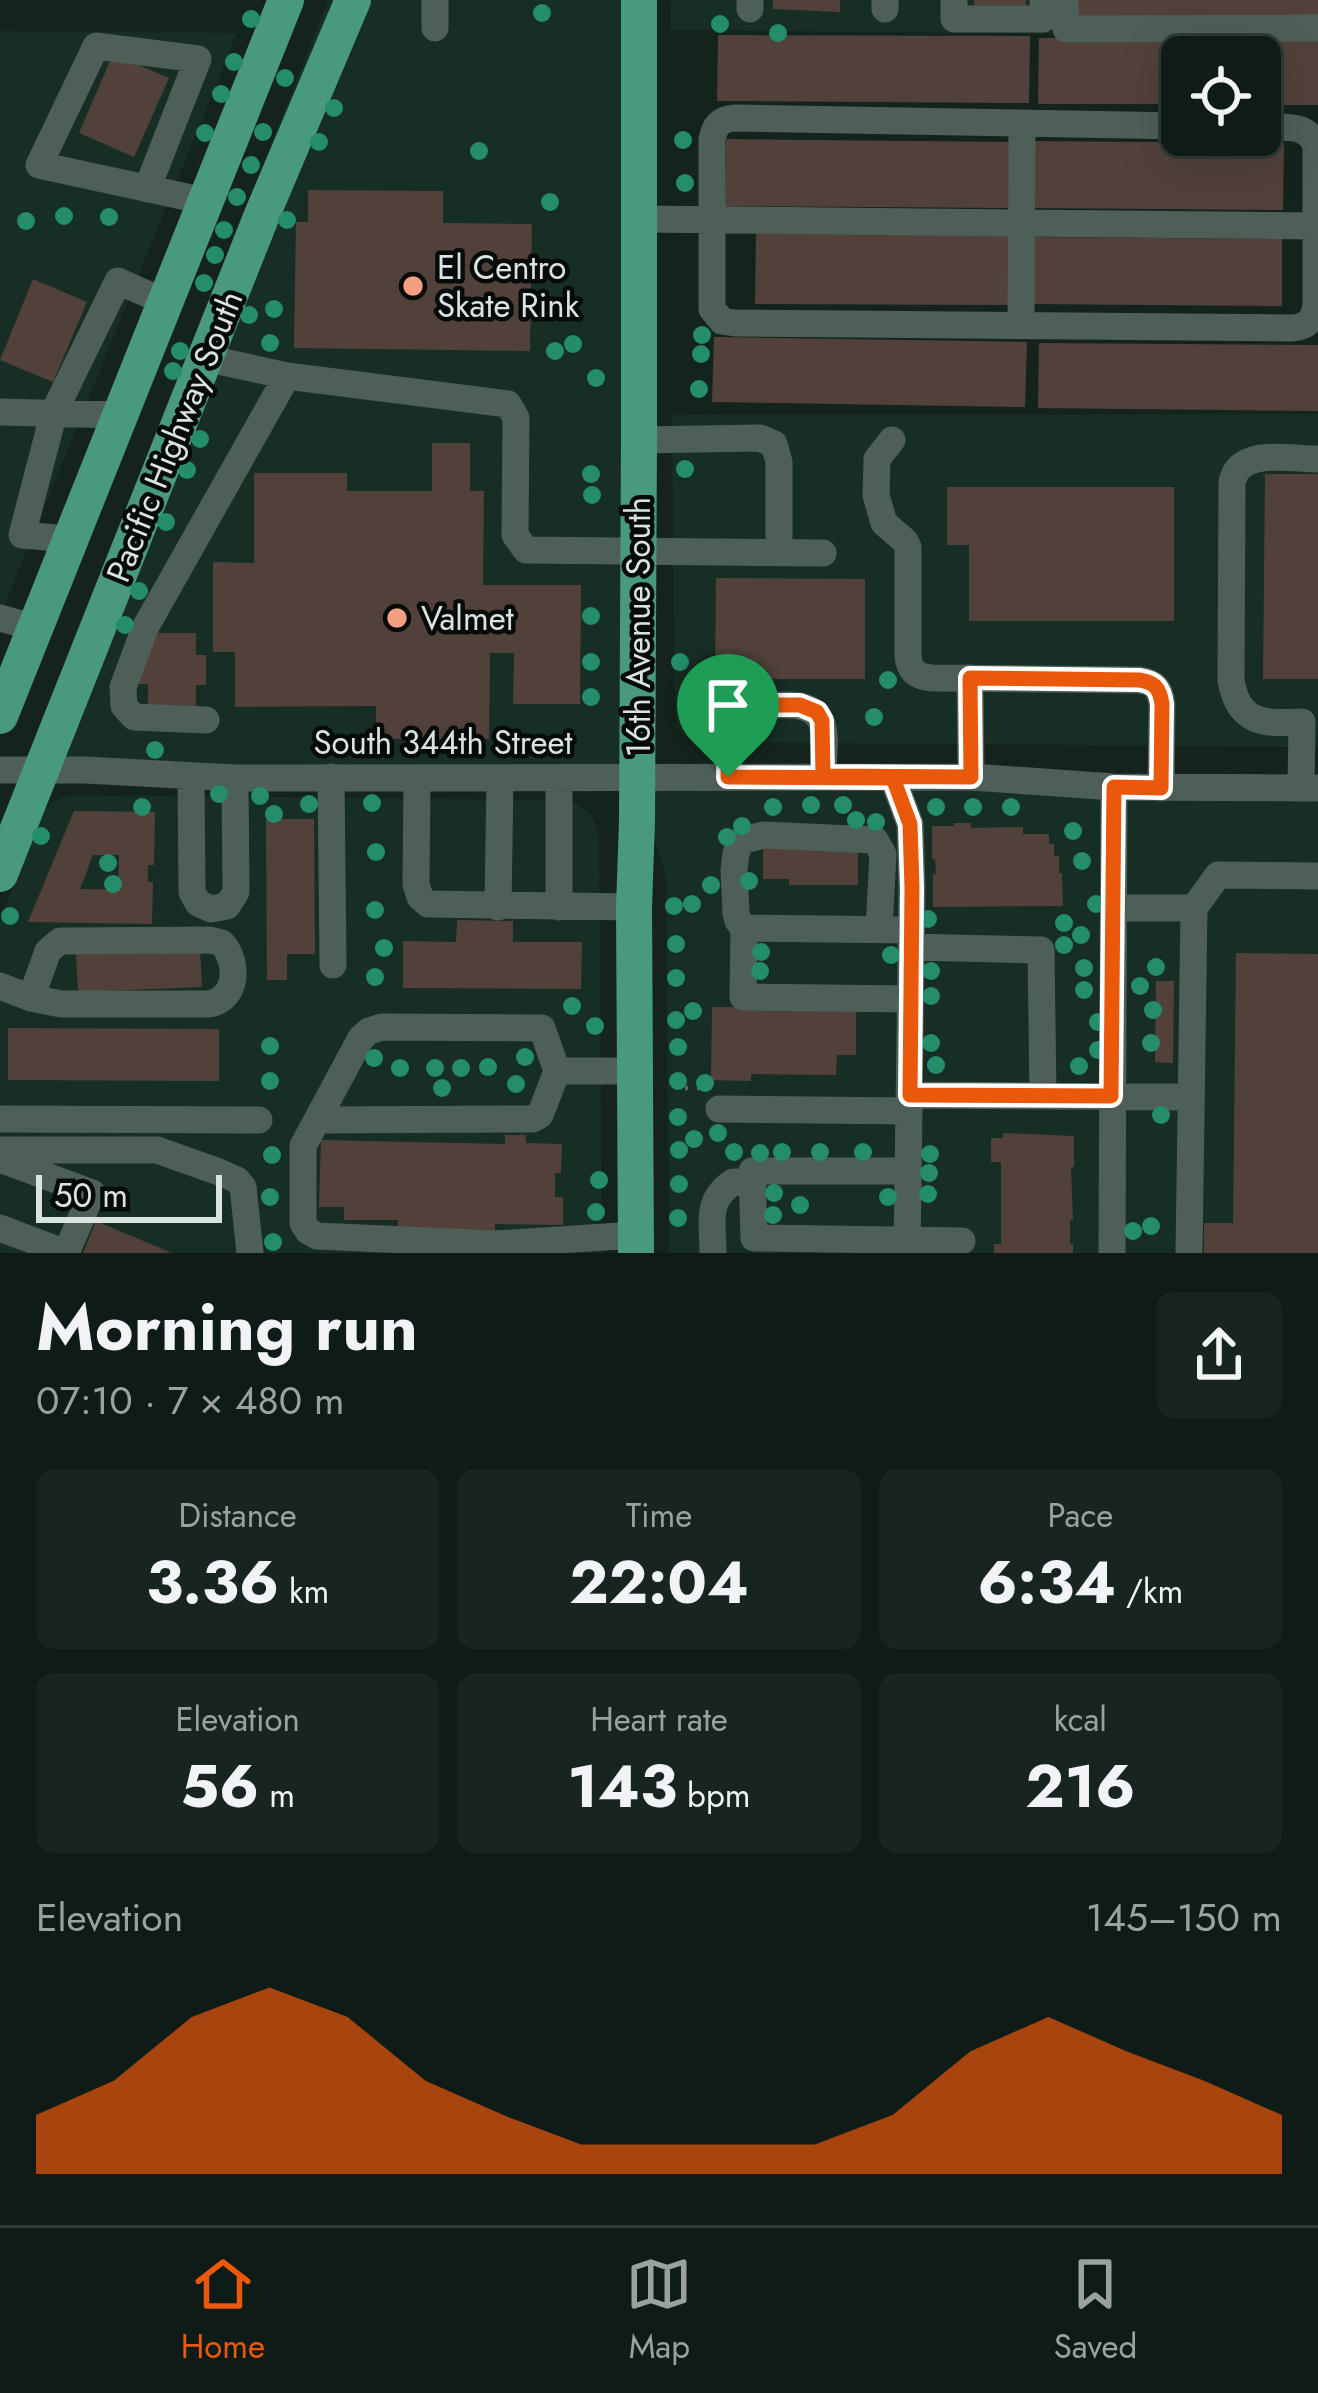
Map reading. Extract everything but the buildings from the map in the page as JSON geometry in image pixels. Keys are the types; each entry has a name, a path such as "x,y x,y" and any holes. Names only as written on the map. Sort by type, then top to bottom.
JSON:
{"main road":[{"name":"Pacific Highway South","path":"0,716 17,623 70,539 286,0"},
{"name":"Pacific Highway South","path":"0,874 262,214 353,0"},
{"name":"16th Avenue South","path":"636,1244 639,0"}],"street":[{"path":"954,0 953,19 1043,20 1043,0"},
{"path":"1065,0 1066,29 1318,28"},
{"path":"147,188 198,59 96,46 39,165 205,201"},
{"path":"1161,126 729,118 713,131 710,300 714,314 722,321 1305,326 1316,311 1315,140 1303,130 1281,128"},
{"path":"1021,326 1022,123"},
{"path":"639,219 1316,226"},
{"path":"70,539 11,535 54,412 118,281 165,302"},
{"path":"206,358 287,376 508,404 516,418 515,529 521,546 539,552 823,553"},
{"path":"206,720 134,717 124,706 123,687 145,628 287,376"},
{"path":"0,412 120,415"},
{"path":"639,440 760,438 774,444 779,462 778,553"},
{"path":"892,440 877,459 876,495 884,523 908,547 909,662 914,672 923,677 1152,683 1160,691 1162,704 1161,788"},
{"path":"1310,788 1310,722 1255,720 1241,710 1234,696 1232,482 1234,471 1254,458 1318,459"},
{"path":"970,678 971,777"},
{"path":"728,777 730,720 739,708 752,705 800,705 817,712 822,721 823,776"},
{"name":"South 344th Street","path":"0,770 236,778 971,777 1114,787 1310,788"},
{"path":"190,777 192,892 197,903 211,909 227,906 236,892 236,778"},
{"path":"331,777 333,965"},
{"path":"416,778 416,884 420,897 432,906 634,907"},
{"path":"893,778 910,824 908,1246"},
{"path":"498,907 500,779"},
{"path":"559,779 559,907"},
{"path":"1112,1253 1114,787"},
{"path":"879,929 883,854 875,840 764,835 741,841 736,853 736,913 744,928 743,997 911,998"},
{"path":"1189,1253 1193,908 1218,875 1318,876"},
{"path":"1113,908 1193,908"},
{"path":"744,928 879,929 911,938 1041,950 1043,1096"},
{"path":"0,986 31,998 62,1004 218,1003 231,991 232,957 222,943 210,940 60,941 48,951 31,998"},
{"path":"317,1120 533,1119 540,1115 557,1071 542,1028 373,1029 362,1038 317,1120 303,1146 302,1223 316,1236 636,1244"},
{"path":"557,1071 635,1071"},
{"path":"714,1099 910,1103 1043,1096 1191,1097"},
{"path":"0,1119 259,1120"},
{"path":"219,1172 220,1120"},
{"path":"0,1155 157,1150 219,1172 243,1187 250,1253"},
{"path":"0,1155 92,1193 66,1253 0,1228"},
{"path":"909,1171 752,1171 754,1238 866,1246 962,1241"},
{"path":"713,1253 716,1196 734,1182 752,1183"}],"path":[{"path":"685,1088 714,1099"}],"shaded area":[{"path":"328,0 639,0 637,778 41,770 72,649"},
{"path":"671,0 1318,0 1318,36 670,30"},
{"path":"0,31 237,33 0,616"},
{"path":"1318,414 1318,747 708,742 682,735 677,727 672,415"},
{"path":"637,778 1318,788 1318,1253 669,1253 666,878"},
{"path":"68,795 558,800 574,802 589,812 599,839 602,1253 0,1253 0,919 41,815"}],"place":[{"name":"El Centro Skate Rink","path":"413,286"},
{"name":"Valmet","path":"397,618"}],"route":[{"path":"970,678 1152,683 1160,691 1162,704 1161,788 1114,787 1111,1096 910,1095 910,824 893,778 728,777 730,720 746,706 800,705 817,712 822,721 823,776 971,777 970,678"}]}
